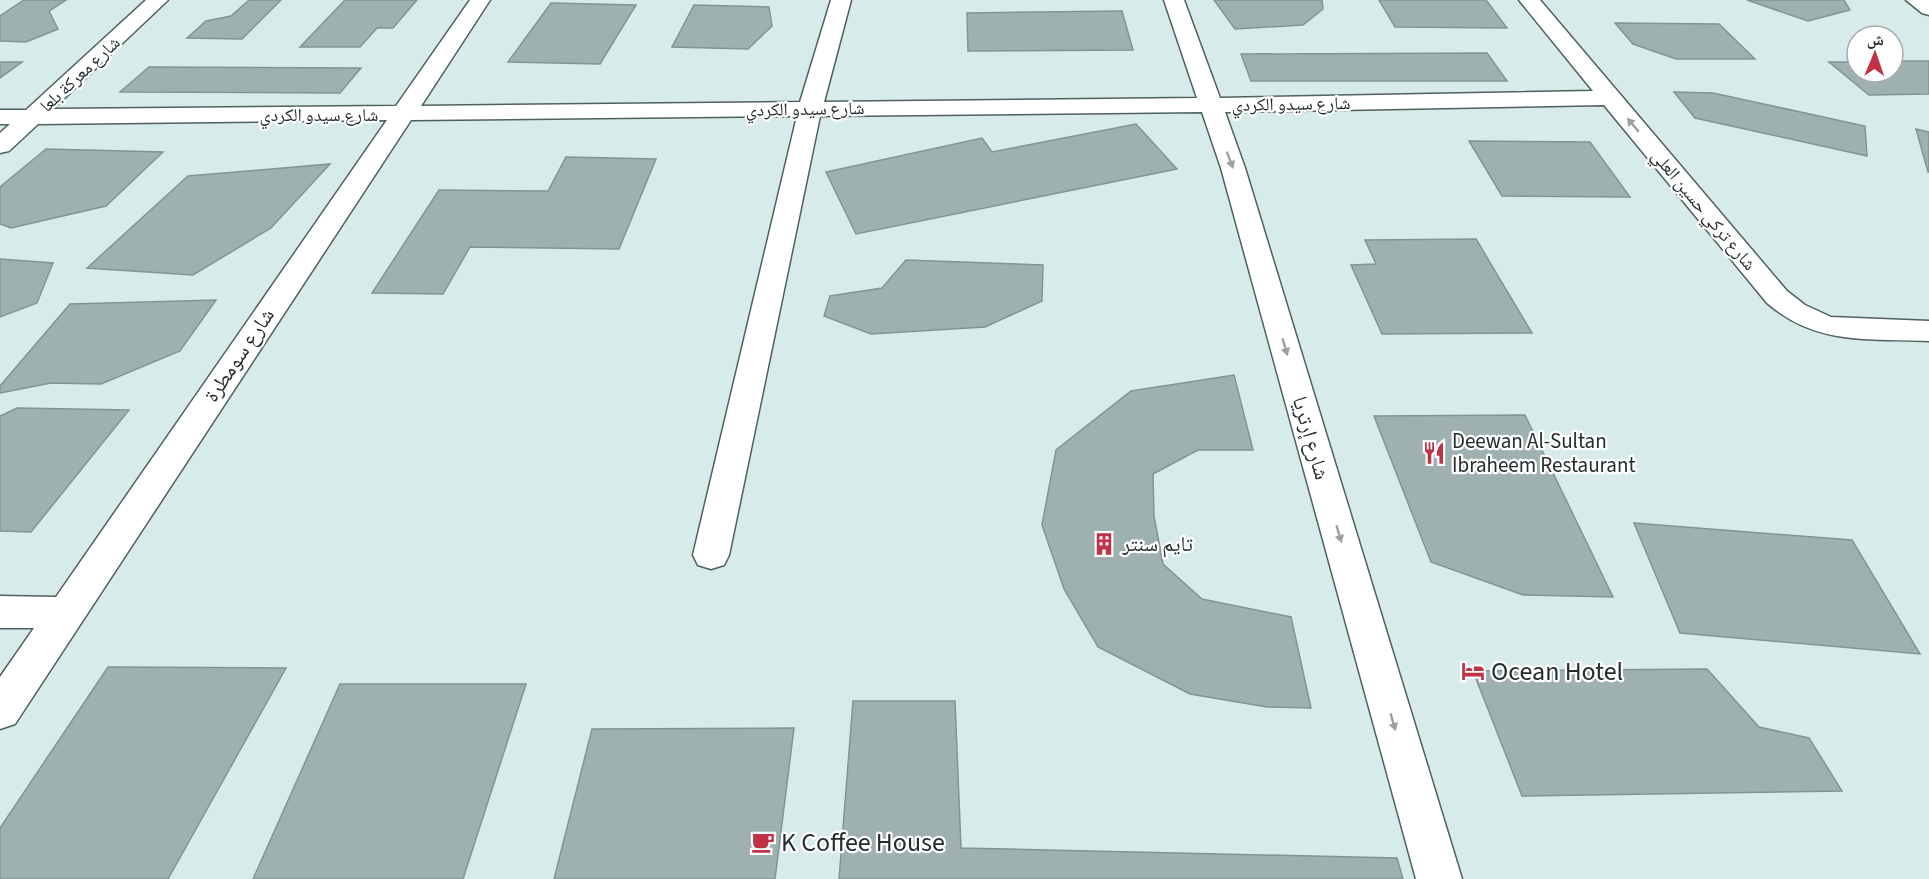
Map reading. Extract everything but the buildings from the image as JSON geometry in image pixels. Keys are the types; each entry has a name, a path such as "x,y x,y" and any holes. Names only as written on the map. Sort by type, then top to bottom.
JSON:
{"street":[{"name":"شارع معركة بلعا","path":"0,146 158,0"},
{"name":"شارع سومطرة","path":"0,711 480,0"},
{"path":"711,555 810,109 841,0"},
{"name":"شارع إرتريا","path":"1174,0 1233,168 1439,879"},
{"name":"شارع تركي حسين العلي","path":"1529,0 1777,297 1795,312 1827,326 1929,331"},
{"path":"1916,0 1929,9"},
{"name":"شارع سيدو الكردي","path":"0,117 1209,105 1610,98"},
{"path":"0,612 65,613"}],"place":[{"name":"Deewan Al-Sultan Ibraheem Restaurant","path":"1434,453"},
{"name":"تايم سنتر","path":"1104,544"},
{"name":"Ocean Hotel","path":"1473,671"},
{"name":"K Coffee House","path":"763,842"}]}
